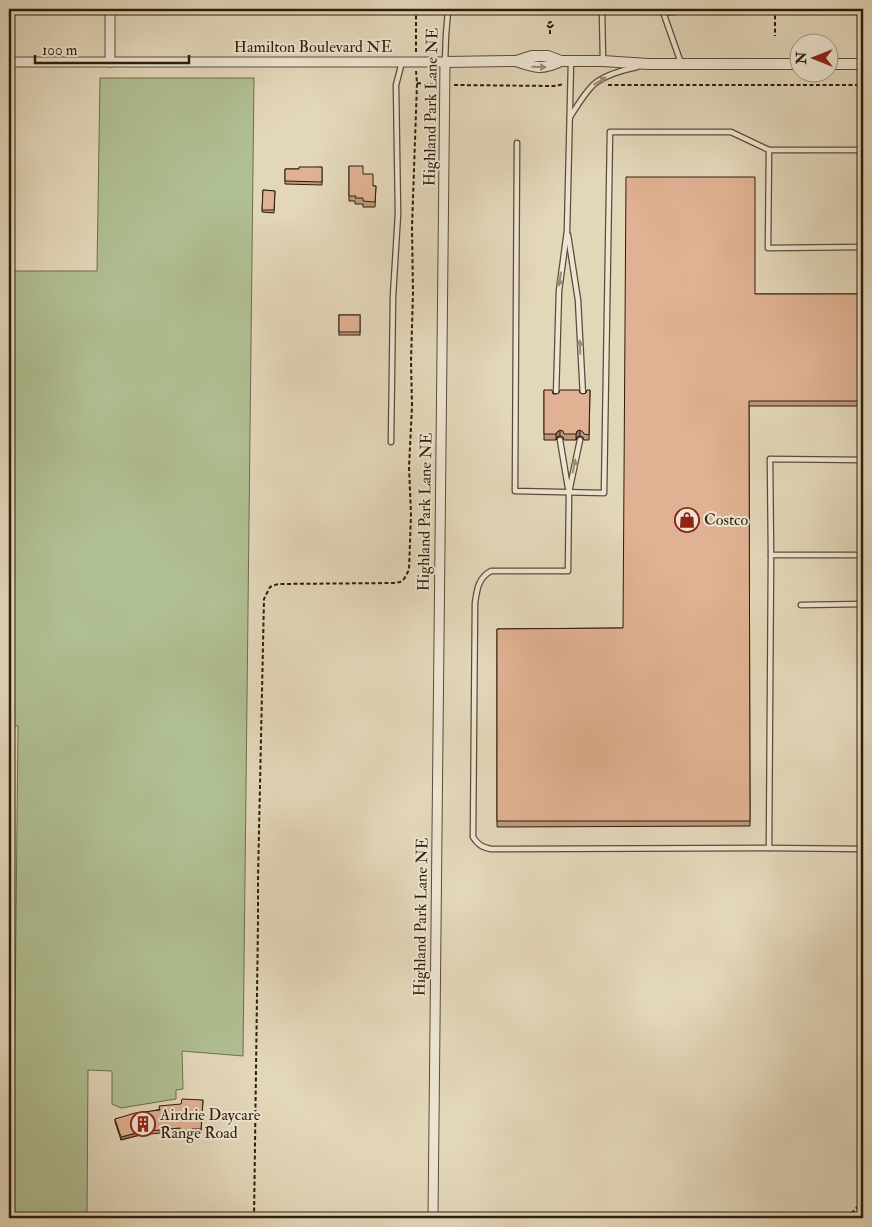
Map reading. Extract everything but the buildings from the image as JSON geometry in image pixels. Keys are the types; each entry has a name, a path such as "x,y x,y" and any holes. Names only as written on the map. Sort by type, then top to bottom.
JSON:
{"street":[{"path":"110,9 110,62"},
{"name":"Hamilton Boulevard NE","path":"9,62 516,61 532,67 548,67 566,61 648,64 790,64"},
{"name":"Highland Park Lane NE","path":"433,1218 445,62"},
{"path":"840,64 863,64"}],"lane":[{"path":"674,9 674,12 663,10 681,63"},
{"name":"Highland Park Lane NE","path":"445,62 448,11 602,10 603,61"},
{"path":"556,396 559,291 567,231 570,83 566,61"},
{"path":"391,442 393,296 398,214 396,85 402,62"},
{"path":"569,118 594,83 616,72 648,64"},
{"path":"517,143 515,490 604,493 610,132 731,132 769,150 863,150"},
{"path":"769,150 768,248 863,247"},
{"path":"567,231 578,300 583,396"},
{"path":"560,440 569,492 568,571 491,571 485,574 476,592 473,837 478,844 484,848 491,849 863,849"},
{"path":"569,492 580,440"},
{"path":"769,848 770,458 863,460"},
{"path":"771,554 863,555"},
{"path":"801,605 863,604"}],"path":[{"path":"416,9 416,54"},
{"path":"775,9 775,36"},
{"path":"550,28 550,36"},
{"path":"254,1218 264,599 270,588 278,584 394,583 404,579 409,570 413,293 412,228 416,69"},
{"path":"417,83 436,85"},
{"path":"456,85 554,86 570,83"},
{"path":"594,83 609,85 863,85"},
{"path":"847,1218 863,1201"}],"green space":[{"path":"100,78 254,78 243,1056 182,1051 183,1089 176,1090 176,1099 121,1108 112,1104 112,1071 88,1070 87,1218 13,1218 18,726 9,726 9,271 97,271"}],"place":[{"name":"Costco","path":"687,520"},
{"name":"Airdrie Daycare Range Road","path":"143,1124"}]}
